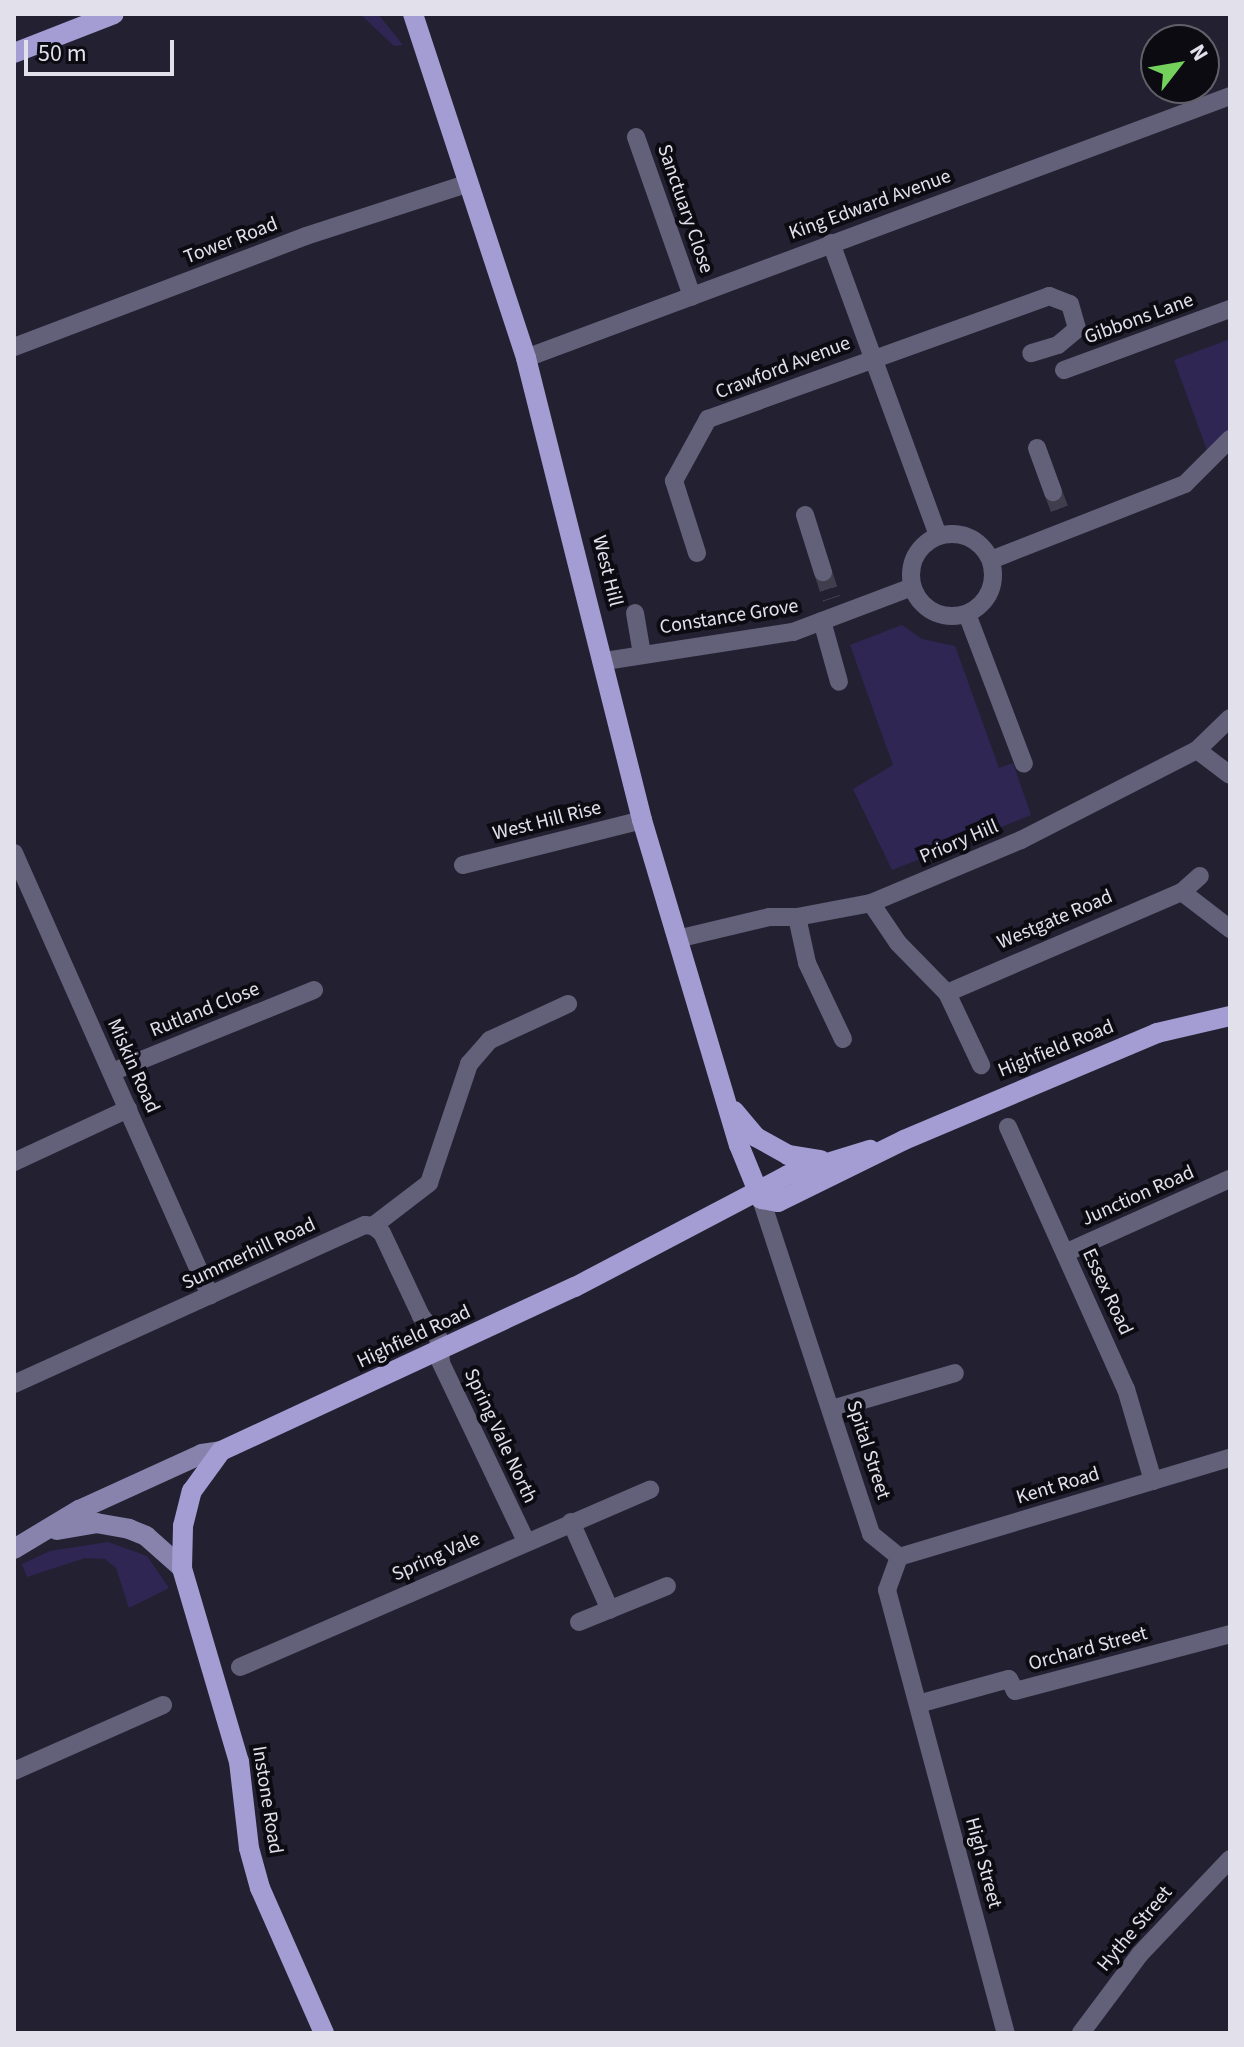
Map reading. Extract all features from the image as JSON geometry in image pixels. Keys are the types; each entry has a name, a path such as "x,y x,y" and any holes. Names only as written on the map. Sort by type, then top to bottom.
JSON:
{"main road":[{"path":"14,53 114,14"},
{"name":"West Hill","path":"413,14 431,56 466,184 526,358 605,661 642,820 739,1145"},
{"name":"Highfield Road","path":"759,1194 778,1202 904,1140 1157,1033 1230,1016"},
{"name":"Highfield Road","path":"727,1097 756,1137 788,1155 831,1160"},
{"name":"Highfield Road","path":"221,1451 575,1287 719,1210 831,1160 904,1140"},
{"path":"739,1145 759,1194"},
{"path":"719,1210 737,1185 739,1145"},
{"name":"Instone Road","path":"221,1451 187,1503 182,1568 235,1749 249,1848 260,1888 324,2033"}],"street":[{"name":"King Edward Avenue","path":"526,358 1230,96"},
{"name":"Sanctuary Close","path":"636,137 692,296"},
{"name":"Tower Road","path":"14,347 300,239 466,184"},
{"name":"Crawford Avenue","path":"831,243 938,536"},
{"name":"Crawford Avenue","path":"697,553 674,481 708,419 1049,296 1070,304 1077,329 1058,345 1031,353"},
{"name":"Gibbons Lane","path":"1064,370 1230,309"},
{"path":"991,560 1064,521 1185,484 1230,439"},
{"path":"1037,448 1053,492"},
{"path":"805,515 823,572"},
{"path":"938,536 975,540 991,560 994,572 987,597 967,614 940,615 919,599 912,587 913,562 938,536"},
{"name":"Constance Grove","path":"605,661 793,632 831,612 912,587"},
{"name":"Constance Grove","path":"831,612 839,682"},
{"name":"Constance Grove","path":"635,613 642,654"},
{"path":"967,614 1024,764"},
{"name":"Priory Hill","path":"677,939 769,917 797,917 871,903 1021,840 1197,750 1230,718"},
{"path":"1197,750 1230,775"},
{"name":"West Hill Rise","path":"463,865 642,820"},
{"name":"Miskin Road","path":"14,853 210,1296"},
{"name":"Westgate Road","path":"947,993 1182,892 1200,876"},
{"path":"1182,892 1230,929"},
{"path":"871,903 898,943 947,993 981,1065"},
{"path":"797,917 807,963 843,1039"},
{"name":"Rutland Close","path":"112,1072 314,990"},
{"name":"Summerhill Road","path":"14,1384 365,1225 373,1226 429,1183 469,1064 490,1040 568,1004"},
{"path":"14,1162 128,1109"},
{"name":"Essex Road","path":"1008,1127 1126,1389 1153,1481"},
{"name":"Junction Road","path":"1065,1253 1230,1179"},
{"name":"Spital Street","path":"759,1194 871,1534 899,1557"},
{"path":"373,1226 382,1233 442,1349"},
{"name":"Spring Vale North","path":"442,1349 441,1363 526,1541"},
{"path":"832,1409 955,1373"},
{"name":"Highfield Road","path":"14,1549 47,1532 79,1510 202,1454 221,1451"},
{"name":"Kent Road","path":"899,1557 1230,1458"},
{"name":"Spring Vale","path":"240,1667 650,1490"},
{"path":"571,1522 610,1610"},
{"path":"47,1532 96,1523 129,1529 146,1536 182,1568"},
{"path":"899,1557 887,1590 918,1704"},
{"path":"579,1622 667,1586"},
{"name":"Orchard Street","path":"918,1704 1009,1679 1015,1691 1230,1634"},
{"name":"High Street","path":"918,1704 1006,2033"},
{"path":"14,1771 163,1705"},
{"name":"Hythe Street","path":"1081,2033 1140,1954 1230,1859"}],"shaded area":[{"path":"360,14 378,14 403,45 394,46"},
{"path":"1230,339 1230,430 1208,453 1174,360"},
{"path":"902,625 922,639 955,646 999,768 1013,763 1031,815 892,870 853,789 893,765 850,645"},
{"path":"108,1542 147,1556 169,1588 129,1608 116,1568 105,1559 85,1558 27,1577 22,1564 50,1551"}],"tunnel":[{"path":"1053,492 1061,513"},
{"path":"823,572 832,599"}]}
